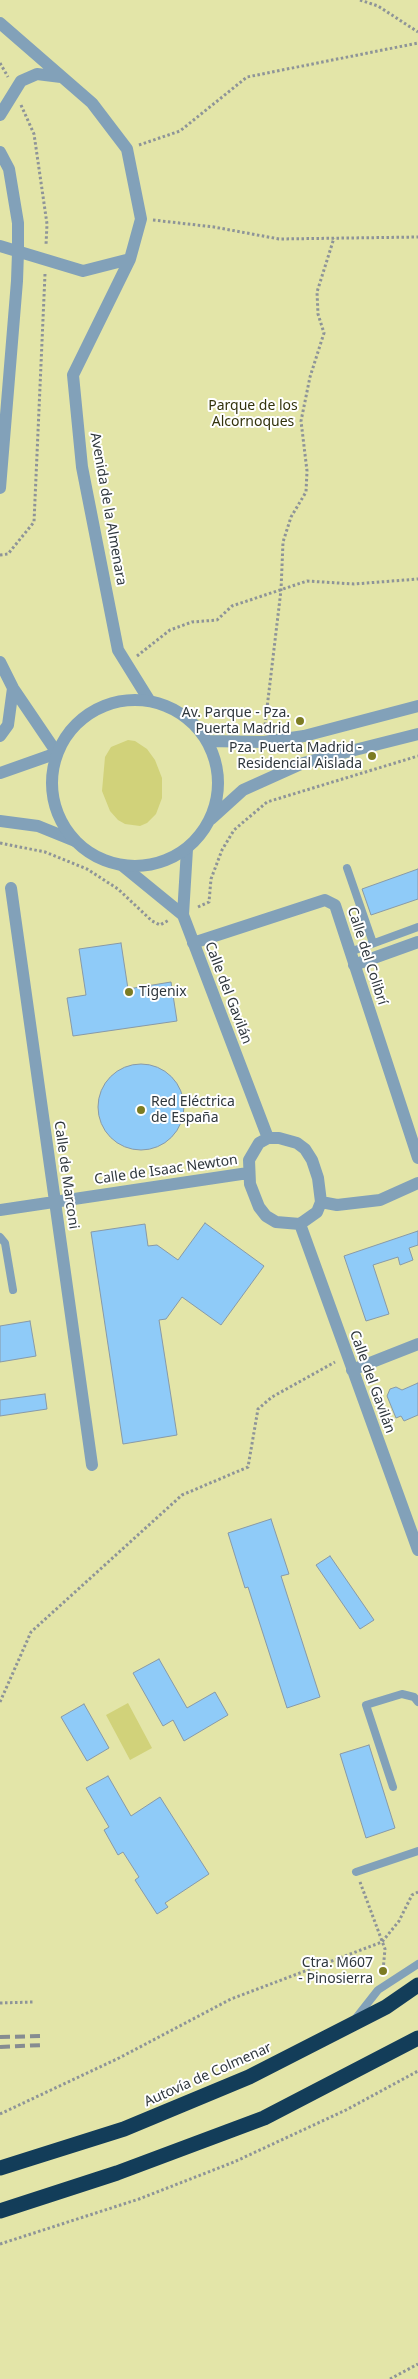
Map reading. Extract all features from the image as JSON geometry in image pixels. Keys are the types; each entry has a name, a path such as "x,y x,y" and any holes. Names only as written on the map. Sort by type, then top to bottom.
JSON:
{"highway":[{"name":"Autovía de Colmenar","path":"0,2168 124,2129 249,2077 386,2007 418,1986"},
{"path":"0,2211 117,2173 264,2118 418,2038"}],"street":[{"name":"Avenida de la Almenara","path":"0,24 92,103 127,149 141,219 130,259 72,375 82,467 118,650 149,700"},
{"path":"0,115 21,81 37,74 61,77"},
{"path":"0,152 8,169 18,223 18,281 0,488"},
{"path":"0,246 83,271 130,259"},
{"path":"0,662 13,688 57,753"},
{"path":"0,736 8,725 13,688"},
{"path":"0,822 38,826 75,842 97,858 123,866 151,865 170,859 187,849 200,836 210,820 218,794 217,767 208,742 192,722 172,708 149,700 126,699 102,706 82,718 66,736 57,753 51,780 53,802 61,823 75,842"},
{"path":"208,742 264,742 304,736 418,706"},
{"path":"210,820 243,790 303,763 418,734"},
{"path":"0,773 57,753"},
{"name":"Calle del Gavilán","path":"187,849 183,915 268,1138"},
{"path":"123,866 183,915"},
{"name":"Calle de Marconi","path":"11,888 92,1465"},
{"name":"Calle del Colibrí","path":"193,943 325,900 335,905 418,1158"},
{"path":"354,965 418,942"},
{"path":"268,1138 288,1140 305,1149 318,1178 320,1202 317,1212 310,1220 300,1224 276,1222 266,1216 259,1207 248,1173 249,1160 253,1150 259,1143 268,1138"},
{"name":"Calle de Isaac Newton","path":"0,1210 248,1173"},
{"path":"320,1202 337,1205 380,1200 418,1183"},
{"name":"Calle del Gavilán","path":"300,1224 352,1370 413,1523 418,1550"},
{"path":"352,1370 418,1344"}],"lane":[{"path":"347,868 373,943"},
{"path":"350,952 418,927"},
{"path":"0,1237 6,1242 13,1290"},
{"path":"393,1787 366,1706 402,1694 414,1697 418,1702"},
{"path":"356,1872 418,1851"},
{"path":"352,2024 378,1990 418,1964"}],"path":[{"path":"360,0 378,6 418,32"},
{"path":"127,149 180,131 247,78 418,43"},
{"path":"0,62 34,134 47,224 34,522 8,554 0,555"},
{"path":"141,219 214,227 280,239 418,237"},
{"path":"265,725 281,590 283,542 291,517 306,492 307,471 301,421 310,377 324,334 318,314 317,292 334,238"},
{"path":"126,663 170,630 192,622 217,620 232,606 306,581 354,584 418,579"},
{"path":"0,843 45,852 87,869 118,889 152,921 160,925 209,902 211,879 222,850 234,830 267,802 418,756"},
{"path":"0,1702 31,1632 182,1496 248,1467 258,1409 272,1396 347,1356"},
{"path":"356,1872 385,1949 383,1971"},
{"path":"0,2114 120,2058 231,1999 382,1942 399,1921 412,1895 418,1892"},
{"path":"0,2003 33,2002"},
{"path":"0,2244 139,2198 234,2162 346,2110 418,2071"},
{"path":"390,2379 418,2364"}],"green space":[{"name":"Parque de los Alcornoques","path":"0,0 418,0 418,2379 0,2379"}],"shaded area":[{"path":"128,740 135,741 147,749 155,760 162,778 162,798 156,814 147,823 140,826 125,824 118,820 110,811 102,791 105,757 111,747"},
{"path":"128,1703 152,1748 130,1760 106,1715"}],"building":[{"path":"418,869 418,899 371,915 362,889"},
{"name":"Tigenix","path":"121,943 128,989 171,982 177,1021 73,1036 67,998 86,995 79,949"},
{"name":"Red Eléctrica de España","path":"141,1064 157,1067 165,1071 177,1083 181,1091 184,1107 181,1123 177,1131 165,1143 157,1147 141,1150 125,1147 117,1143 105,1131 101,1123 98,1107 101,1091 105,1083 117,1071 125,1067"},
{"path":"205,1223 264,1266 221,1325 182,1297 166,1319 159,1320 177,1435 123,1444 91,1232 145,1224 148,1246 157,1245 178,1260"},
{"path":"418,1231 418,1245 409,1248 413,1260 400,1265 398,1257 373,1265 389,1314 366,1321 344,1256"},
{"path":"30,1321 36,1356 0,1362 0,1326"},
{"path":"418,1383 418,1415 404,1421 401,1416 396,1418 387,1396 390,1389 396,1387 402,1390"},
{"path":"45,1394 47,1409 0,1416 0,1400"},
{"path":"271,1519 289,1574 281,1576 320,1697 287,1708 248,1587 245,1588 228,1533"},
{"path":"330,1556 374,1620 360,1629 316,1565"},
{"path":"159,1659 187,1708 215,1692 228,1715 184,1741 173,1720 163,1726 133,1673"},
{"path":"84,1704 109,1748 87,1761 61,1717"},
{"path":"369,1745 395,1828 366,1838 340,1754"},
{"path":"108,1776 131,1816 160,1797 209,1874 165,1903 168,1907 157,1914 135,1880 139,1877 123,1852 118,1855 104,1830 109,1827 86,1788"}],"railway":[{"path":"0,2037 43,2036"},
{"path":"0,2047 43,2045"}],"place":[{"name":"Av. Parque - Pza. Puerta Madrid","path":"300,721"},
{"name":"Pza. Puerta Madrid - Residencial Aislada","path":"372,756"},
{"name":"Tigenix","path":"129,992"},
{"name":"Red Eléctrica de España","path":"141,1110"},
{"name":"Ctra. M607 - Pinosierra","path":"383,1971"}]}
